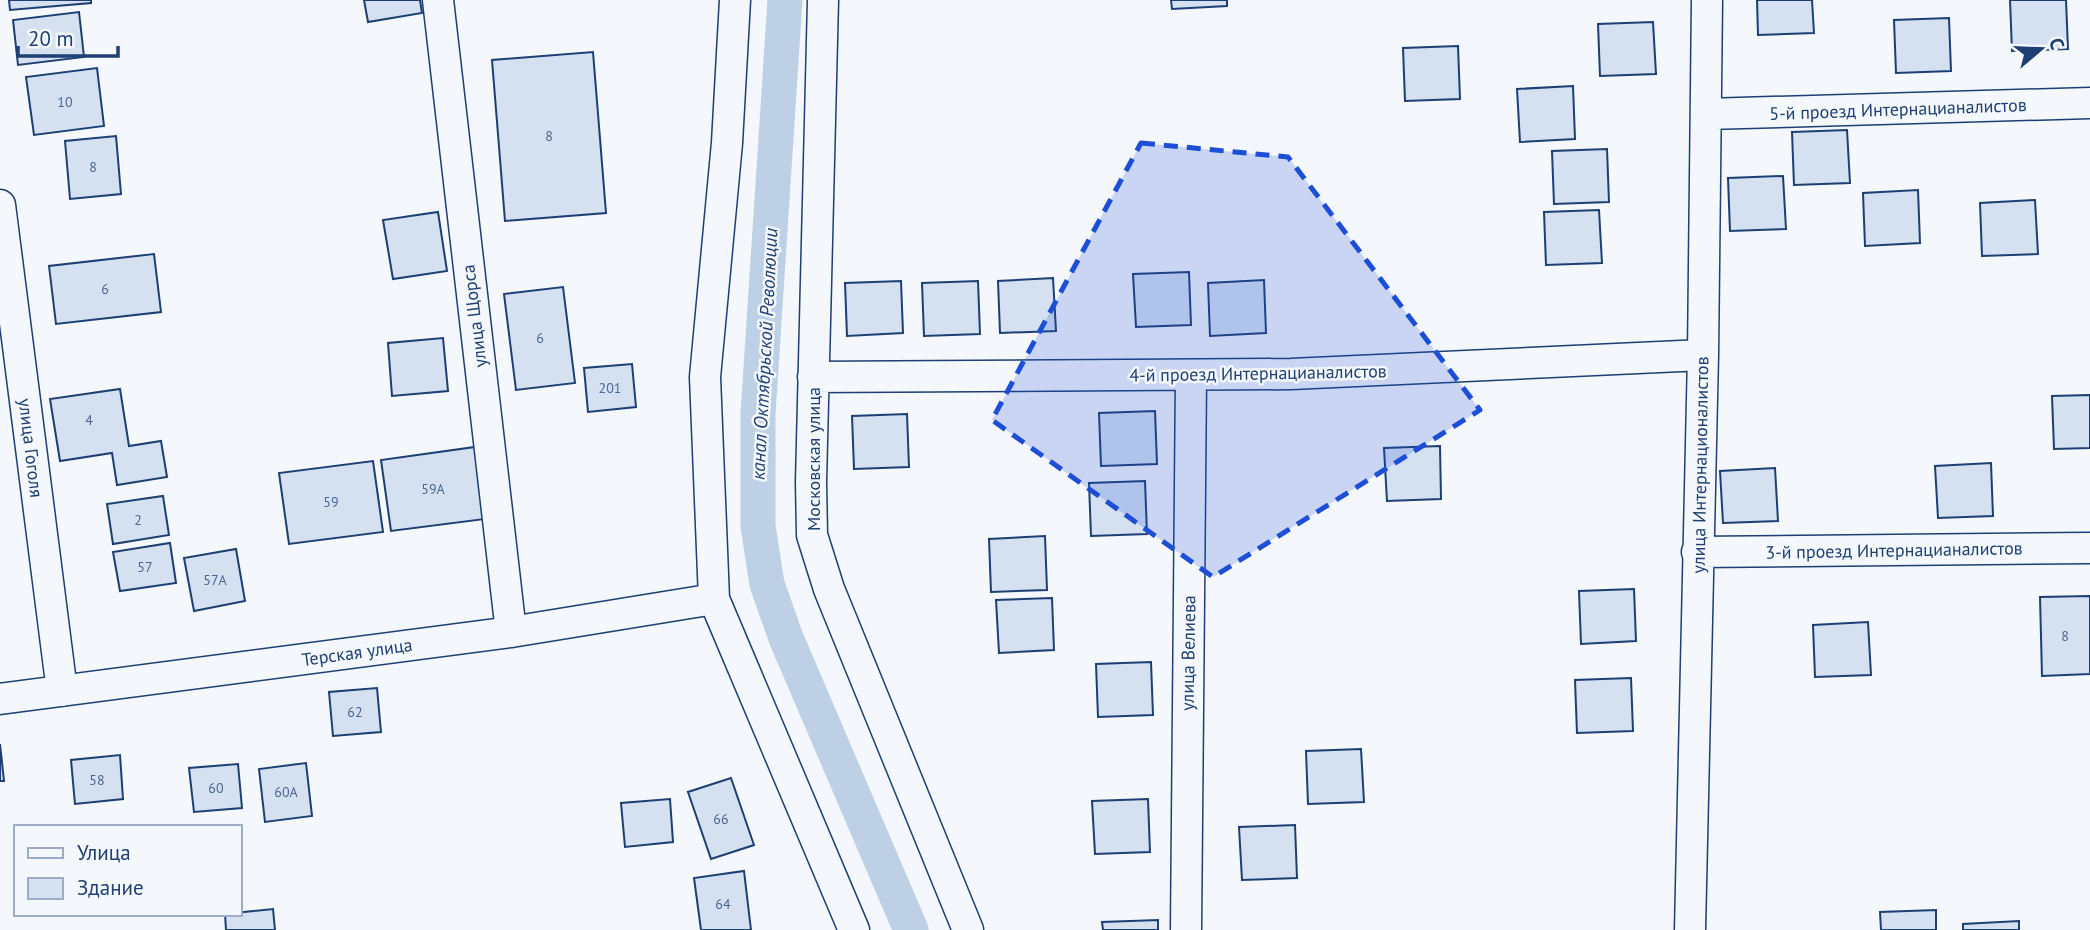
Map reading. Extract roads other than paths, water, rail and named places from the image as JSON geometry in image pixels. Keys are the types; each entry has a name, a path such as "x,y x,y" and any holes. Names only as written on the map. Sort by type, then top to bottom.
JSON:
{"street":[{"name":"улица Щорса","path":"438,0 510,632"},
{"path":"735,0 727,143 705,377 713,599 854,930"},
{"name":"Московская улица","path":"823,0 813,377 812,536 829,589 968,930"},
{"name":"улица Интернационалистов","path":"1690,930 1703,355 1707,0"},
{"name":"5-й проезд Интернацианалистов","path":"1706,114 2090,103"},
{"name":"улица Гоголя","path":"0,211 62,691"},
{"name":"4-й проезд Интернацианалистов","path":"813,377 1291,374 1703,355"},
{"name":"улица Велиева","path":"1186,930 1191,376"},
{"name":"3-й проезд Интернацианалистов","path":"1697,552 2090,548"},
{"name":"Терская улица","path":"0,699 510,632 713,599"}],"waterway":[{"name":"канал Октябрьской Революции","path":"785,0 758,414 758,526 767,584 786,638 911,930"}]}
